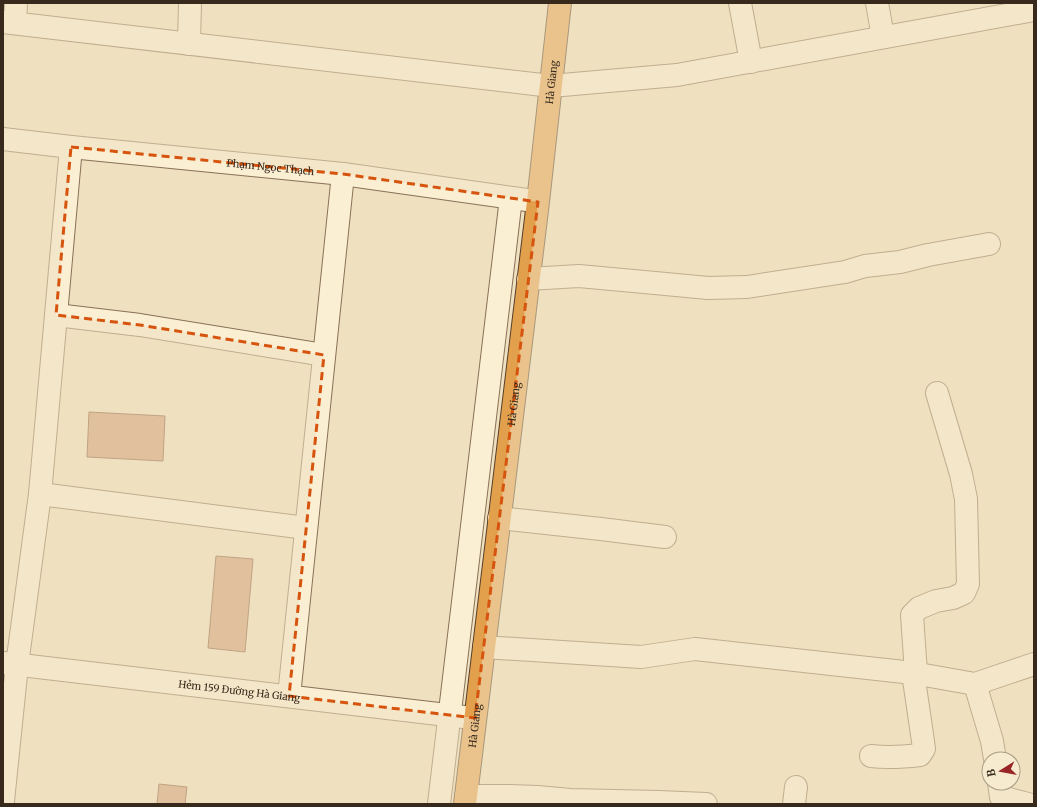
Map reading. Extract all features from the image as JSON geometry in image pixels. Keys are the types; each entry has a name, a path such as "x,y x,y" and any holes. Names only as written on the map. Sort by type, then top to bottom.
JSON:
{"highway":[{"name":"Hà Giang","path":"466,800 538,202 560,3"}],"street":[{"path":"189,44 190,3"},
{"path":"740,3 751,62"},
{"path":"877,3 883,37"},
{"path":"11,16 189,44 551,86 677,75 1034,10"},
{"name":"Phạm Ngọc Thạch","path":"3,139 343,174 538,202"},
{"path":"3,801 10,664 40,494 71,147"},
{"path":"289,696 343,174"},
{"path":"439,804 512,198"},
{"path":"528,279 579,276 708,288 747,287 845,272 865,266 900,262 928,255 989,244"},
{"path":"56,315 140,325 324,355"},
{"path":"871,756 887,758 907,757 920,755 924,750 914,673 912,615 919,608 936,601 952,598 964,593 968,584 966,499 961,474 937,393"},
{"path":"40,494 306,528"},
{"path":"499,518 665,537"},
{"path":"484,647 641,657 695,649 914,673 975,684 1034,664"},
{"name":"Hẻm 159 Đường Hà Giang","path":"10,664 475,718"},
{"path":"975,684 994,751"},
{"path":"1001,795 1028,804"},
{"path":"466,800 509,796 570,800 706,804"}],"highlighted area":[{"path":"71,147 343,174 538,202 475,718 289,696 324,355 140,325 56,315"}],"building":[{"path":"89,412 165,416 163,461 87,457"},
{"path":"216,556 253,559 245,652 208,648"},
{"path":"159,784 187,787 185,804 157,804"}]}
